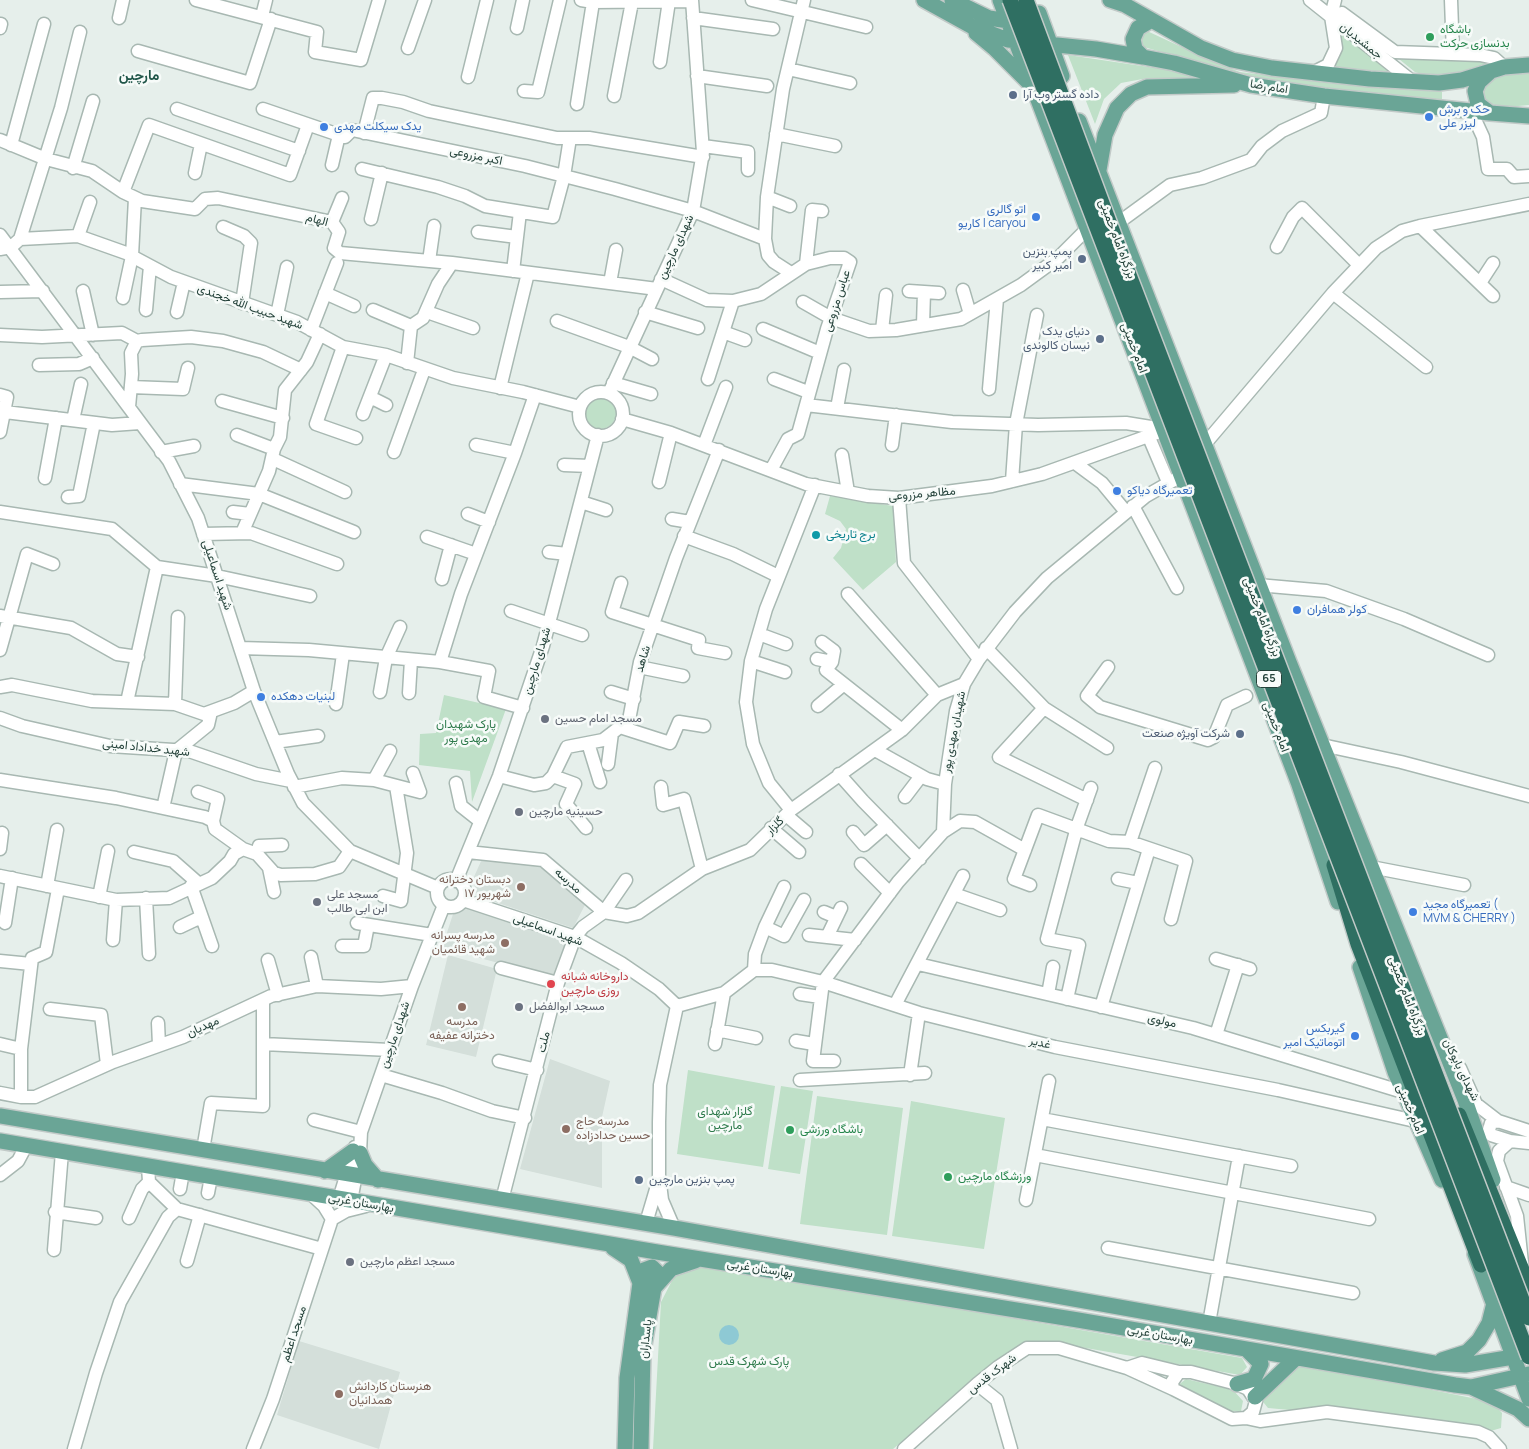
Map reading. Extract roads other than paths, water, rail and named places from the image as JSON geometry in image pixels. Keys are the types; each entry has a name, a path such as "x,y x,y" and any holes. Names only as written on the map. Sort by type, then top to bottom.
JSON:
{"highway":[{"name":"بزرگراه امام خمینی","path":"1010,0 1319,791 1529,1318"},
{"name":"بزرگراه امام خمینی","path":"1026,0 1529,1357"},
{"path":"1319,791 1358,944 1481,1265"},
{"path":"1319,791 1529,1286"}],"main road":[{"path":"924,0 959,20 994,48 1036,92"},
{"path":"952,0 989,18 1009,21 1035,29 1051,45"},
{"name":"امام خمینی","path":"1000,0 1165,430 1174,479 1244,640 1298,782 1403,1092 1481,1265 1513,1357 1525,1375 1529,1399"},
{"path":"1033,0 1258,585 1465,1100 1529,1286"},
{"name":"امام رضا","path":"1110,0 1125,5 1150,21 1201,48 1232,60 1272,68 1440,83 1529,65"},
{"name":"امام رضا","path":"959,20 980,30 1017,42 1143,57 1174,63 1251,85 1324,96 1529,116"},
{"path":"1143,57 1134,50 1133,39 1138,28 1150,21"},
{"path":"1490,113 1478,104 1475,91 1479,82 1497,70"},
{"path":"1440,83 1449,88 1453,94 1449,102 1440,106"},
{"path":"1099,171 1105,135 1117,108 1131,94 1148,87 1251,85"},
{"path":"1244,640 1276,628"},
{"name":"بهارستان غربی","path":"0,1116 646,1223 1434,1363 1465,1365 1513,1357 1529,1352"},
{"name":"بهارستان غربی","path":"0,1141 62,1152 148,1174 183,1172 608,1244 1078,1320 1410,1378 1472,1387 1525,1375"},
{"path":"325,1170 359,1144 365,1165 378,1180"},
{"name":"پاسداران","path":"608,1244 632,1260 647,1286 643,1351 641,1449"},
{"path":"647,1286 671,1269 702,1259"},
{"path":"906,1293 910,1271"},
{"name":"پاسداران","path":"625,1449 627,1378 647,1286"},
{"path":"1434,1363 1467,1352 1478,1340 1489,1323 1494,1303"},
{"path":"1238,1384 1254,1379 1261,1364 1248,1351"},
{"path":"1255,1401 1295,1358"},
{"path":"1410,1378 1417,1373 1417,1365 1413,1359"},
{"path":"1472,1387 1518,1409 1529,1418"}],"street":[{"path":"119,18 123,0"},
{"path":"196,0 317,32 315,52 361,60 379,0"},
{"path":"138,51 250,83 266,18 266,0"},
{"path":"408,48 425,0"},
{"path":"468,77 487,0"},
{"path":"517,28 523,0"},
{"path":"524,91 538,92 560,0"},
{"path":"577,104 586,1 692,0"},
{"name":"شهدای مارچین","path":"611,388 693,211 703,152 692,0"},
{"path":"752,0 866,27"},
{"path":"791,273 774,262 768,255 765,239 766,197 788,68 804,0"},
{"name":"جمشیدیان","path":"1310,0 1336,15 1413,82"},
{"path":"1314,72 1328,65 1336,48 1335,0"},
{"path":"1451,0 1453,54"},
{"path":"660,62 669,1"},
{"path":"614,96 632,2"},
{"path":"1336,15 1396,52 1494,58 1497,70"},
{"path":"694,18 773,30"},
{"path":"4,144 44,24"},
{"path":"10,245 46,159 80,32"},
{"path":"788,68 850,83"},
{"path":"697,76 768,86"},
{"path":"1118,223 1170,185 1202,178 1251,160 1262,146 1282,131 1321,114 1324,96"},
{"path":"364,133 373,98 403,102 428,111 474,119 557,138 703,152 748,152 748,170"},
{"path":"73,168 93,101"},
{"path":"177,109 299,151"},
{"name":"اکبر مزروعی","path":"263,109 345,137 352,130 564,176 693,211 765,239"},
{"path":"1466,110 1477,124 1483,137 1488,169 1506,169 1514,177 1529,176"},
{"path":"123,192 149,125 290,175 308,125"},
{"path":"776,134 835,146"},
{"path":"332,165 339,135"},
{"path":"362,169 465,196 485,206 553,218 564,176 570,138"},
{"name":"الهام","path":"4,144 73,168 92,171 123,192 142,201 195,209 205,199 218,198 332,222 339,232 334,248 340,253 452,263 610,283 659,284"},
{"path":"195,174 201,144"},
{"path":"371,219 382,173"},
{"path":"766,197 790,206"},
{"path":"123,298 132,256 136,198"},
{"path":"332,222 342,198"},
{"path":"78,236 90,202"},
{"path":"1204,445 1333,293 1376,248 1402,231 1529,204"},
{"path":"1278,247 1293,217 1302,208 1359,265"},
{"path":"806,264 812,210 822,211"},
{"path":"513,271 520,212"},
{"path":"429,261 434,226"},
{"path":"1420,226 1493,296"},
{"path":"223,227 244,236 251,243 242,303"},
{"path":"803,302 832,318 869,331 961,319 1021,285 1058,258 1088,228"},
{"path":"478,232 517,238"},
{"name":"شهید اسماعیلی","path":"0,234 129,407 161,452 180,484 198,518 254,691 293,784 303,802 350,851 438,888"},
{"name":"شهید حبیب الله خجندی","path":"10,245 78,236 132,256 184,282 277,315 316,332 343,347 386,355 424,370 580,407"},
{"path":"610,283 616,250"},
{"name":"عباس مزروعی","path":"659,284 707,300 733,302 761,294 806,264 830,258 844,258 850,262 820,353 798,434 788,439 771,470"},
{"path":"242,533 280,437 284,418 282,401 285,390 307,362 325,293 337,263"},
{"path":"411,326 424,318 438,284 452,263"},
{"path":"1480,284 1493,263"},
{"path":"146,310 150,266"},
{"path":"277,315 287,267"},
{"path":"500,388 528,273"},
{"path":"177,312 184,282"},
{"path":"963,290 970,314"},
{"path":"0,292 43,291"},
{"path":"83,291 92,335"},
{"path":"910,291 939,293"},
{"path":"923,325 924,292"},
{"path":"325,293 354,306"},
{"path":"1333,293 1426,367"},
{"path":"882,330 886,295"},
{"path":"989,389 997,299"},
{"path":"708,379 733,302"},
{"path":"373,310 411,326"},
{"path":"427,312 473,328"},
{"path":"645,312 698,328"},
{"path":"1012,481 1016,424 1037,315"},
{"path":"557,321 629,347 652,359"},
{"path":"407,363 411,326"},
{"path":"762,329 820,353"},
{"path":"723,332 745,340"},
{"path":"0,335 42,338 122,333 137,341 191,336 223,341 263,352 301,370"},
{"path":"129,407 131,353 137,341"},
{"path":"343,347 316,424 356,438"},
{"path":"364,414 386,355"},
{"path":"39,365 79,364 93,358"},
{"path":"131,387 183,389 188,368"},
{"path":"394,452 424,370"},
{"path":"837,408 844,370"},
{"path":"774,379 807,399 837,408 952,422 1038,425 1126,423 1165,430"},
{"path":"73,420 80,384"},
{"path":"704,445 726,387"},
{"path":"611,388 619,401 622,420 610,433 598,435 582,425 580,407 583,401 595,392 611,388 651,394"},
{"path":"0,395 7,397 0,432"},
{"path":"440,662 461,594 535,395"},
{"path":"370,397 386,406"},
{"path":"222,401 284,418"},
{"path":"5,412 112,426 140,423"},
{"path":"892,445 896,415"},
{"path":"45,478 56,418"},
{"name":"مظاهر مزروعی","path":"622,420 671,433 815,486 868,496 899,498 1012,481 1075,462 1165,430"},
{"path":"68,497 79,496 94,423"},
{"path":"659,482 671,433"},
{"path":"237,435 345,492"},
{"name":"شهدای مارچین","path":"456,881 499,776 523,708 549,623 598,435"},
{"path":"1148,435 1174,479"},
{"path":"476,445 515,453"},
{"path":"161,452 194,446"},
{"name":"شاهد","path":"616,730 629,720 639,667 684,536 719,450"},
{"path":"842,455 848,492"},
{"path":"1075,462 1102,483 1129,509 1177,588"},
{"path":"564,465 590,466"},
{"name":"شهیدان مهدی پور","path":"943,832 945,784 956,711 964,684 983,653 1015,612 1047,578 1129,509 1174,479"},
{"path":"180,484 259,494 354,532"},
{"path":"806,832 788,812 769,783 753,744 746,702 751,661 759,634 778,576 815,486"},
{"path":"899,498 904,563 983,653 1044,708 1107,748"},
{"path":"580,502 606,510"},
{"path":"0,512 112,529 157,567 217,576 310,596"},
{"path":"233,512 250,514"},
{"path":"468,514 488,522"},
{"path":"672,518 690,522"},
{"path":"203,534 251,533 337,564"},
{"path":"684,536 733,554 778,576"},
{"path":"427,537 476,554"},
{"path":"442,580 451,545"},
{"path":"549,552 567,554"},
{"path":"0,650 4,617 27,554 53,564"},
{"path":"127,702 157,567"},
{"path":"621,584 612,612 699,640 698,648 725,652"},
{"path":"1258,585 1326,591 1404,619 1488,655"},
{"path":"848,594 937,695"},
{"path":"511,611 582,635"},
{"path":"4,617 70,628 117,654 138,657"},
{"path":"175,704 178,617"},
{"path":"380,692 386,658 400,627"},
{"path":"759,634 786,644"},
{"path":"822,642 834,651 832,662 826,670 842,685 902,730"},
{"path":"240,648 440,662 489,671 484,697 523,708"},
{"path":"336,704 343,654"},
{"path":"817,659 832,662"},
{"path":"409,692 411,660"},
{"path":"751,661 785,672"},
{"path":"639,667 683,676"},
{"path":"1108,668 1087,696 1100,707 1208,740 1214,737 1227,705 1246,696"},
{"name":"گلزار","path":"604,912 626,916 638,913 702,868 750,850 788,812 902,730 937,695 964,684"},
{"path":"0,687 12,685 92,701 175,704 204,714 234,703 254,691"},
{"path":"818,706 842,685"},
{"path":"612,692 634,699"},
{"path":"1044,708 999,757 1089,794 1077,827 1047,939 1079,945 1067,999"},
{"path":"163,808 176,751 208,725 212,712"},
{"name":"شهید خداداد امینی","path":"0,718 22,726 110,746 189,751 256,774 293,784"},
{"path":"616,730 670,743 679,722 704,726"},
{"path":"499,776 539,785 546,783 554,776 567,747 603,740 616,730"},
{"path":"608,764 616,730"},
{"path":"275,742 318,736"},
{"path":"588,743 600,782"},
{"path":"1322,745 1401,762 1529,796"},
{"path":"875,750 921,776 945,784"},
{"path":"374,780 390,751"},
{"path":"1130,842 1156,768"},
{"path":"293,784 342,778 374,780 420,792 413,773"},
{"path":"839,774 920,859"},
{"path":"554,776 575,784 566,804 586,828"},
{"path":"905,797 921,776"},
{"path":"0,780 116,798 205,817 213,821"},
{"path":"456,783 460,806 480,821"},
{"path":"383,896 401,901 407,852 396,786"},
{"path":"660,787 663,805 684,799 702,868"},
{"path":"198,792 218,799 213,821 216,829 243,849 257,854 274,873 281,875 315,874 339,867 350,851"},
{"path":"1030,885 1014,879 1038,815 1077,827 1109,841 1130,842 1186,861 1171,920"},
{"path":"834,1061 812,1061 814,1044 810,1028 823,982 890,893 943,832 960,821 976,822 1025,850"},
{"path":"853,832 864,845 887,825"},
{"path":"771,828 799,852"},
{"path":"21,1097 21,1049 31,964 32,958 46,952 57,830"},
{"path":"0,849 2,833"},
{"path":"257,854 259,846 282,845"},
{"path":"5,924 6,877 116,900 169,898 194,884 212,878 230,861 234,854 243,849"},
{"path":"1101,1007 1149,849"},
{"path":"99,896 108,851"},
{"path":"134,852 173,861 194,884 202,917 212,946"},
{"name":"مدرسه","path":"468,852 543,860 604,912"},
{"path":"861,864 890,893"},
{"path":"1371,866 1464,885"},
{"path":"269,868 274,892"},
{"path":"895,1005 963,876"},
{"path":"1118,879 1138,883"},
{"path":"447,880 456,881 462,887 463,900 453,907 444,905 439,900 438,888 447,880"},
{"path":"575,938 594,917 604,912 626,880"},
{"path":"674,1228 662,1200 659,1176 660,1085 677,1006 724,992 754,970 756,954 765,928 784,887"},
{"path":"954,894 1000,910"},
{"path":"146,898 149,954"},
{"path":"113,940 116,900"},
{"name":"شهید اسماعیلی","path":"463,900 575,938 621,963 659,989 677,1006"},
{"path":"765,928 784,936 804,900"},
{"name":"شهدای مارچین","path":"345,1200 359,1144 381,1075 412,986 444,905"},
{"path":"824,912 839,913 827,936"},
{"path":"180,927 202,917"},
{"path":"342,946 364,946 362,924 432,935"},
{"path":"809,935 855,940"},
{"name":"ملت","path":"502,1200 558,983 575,938"},
{"path":"311,957 317,986"},
{"path":"1216,958 1250,969"},
{"path":"268,960 278,995"},
{"path":"0,961 31,964"},
{"name":"مولوی","path":"918,964 1216,1035 1403,1092"},
{"path":"1216,1035 1238,965"},
{"path":"1048,994 1053,967"},
{"path":"501,968 558,983"},
{"name":"غدیر","path":"754,970 772,970 823,982 919,1013 1055,1047 1272,1089 1415,1121"},
{"name":"شهدای بابوکان","path":"1418,984 1476,1104 1498,1121 1529,1131"},
{"name":"مهدیان","path":"0,1093 21,1097 35,1097 107,1064 159,1045 278,995 317,986 380,989 412,986"},
{"path":"715,1044 724,992"},
{"path":"800,994 820,996"},
{"path":"203,1150 210,1103 262,1106 263,1000"},
{"path":"50,1009 101,1015 107,1064"},
{"path":"910,1075 919,1013"},
{"path":"158,1023 159,1045"},
{"path":"717,1030 756,1038"},
{"path":"796,1041 814,1044"},
{"path":"0,1044 21,1049"},
{"path":"263,1044 390,1050"},
{"path":"499,1061 537,1070"},
{"path":"800,1080 925,1073"},
{"path":"381,1075 492,1111 524,1118"},
{"path":"1026,1200 1049,1081"},
{"path":"1042,1118 1291,1166"},
{"path":"314,1120 359,1144"},
{"path":"1498,1121 1491,1123 1488,1130 1491,1135 1510,1141 1529,1143"},
{"path":"1510,1141 1500,1151 1497,1161 1517,1216 1522,1265"},
{"path":"0,1175 18,1161 26,1146"},
{"path":"54,1250 55,1212 62,1152"},
{"path":"1035,1155 1368,1219"},
{"path":"1209,1323 1240,1156"},
{"path":"180,1189 183,1172"},
{"path":"129,1218 148,1174 177,1209 322,1249"},
{"path":"646,1223 659,1176"},
{"path":"208,1192 211,1177"},
{"path":"1506,1187 1529,1195"},
{"path":"311,1194 324,1206 332,1219 346,1211 374,1205"},
{"path":"74,1449 96,1373 120,1302 168,1217 177,1209"},
{"path":"55,1212 96,1218"},
{"path":"187,1260 200,1215"},
{"name":"مسجد اعظم","path":"253,1449 273,1399 332,1219"},
{"path":"1108,1248 1352,1293"},
{"name":"شهرک قدس","path":"904,1449 977,1384 998,1367 1027,1348 1059,1348 1126,1368 1173,1389"},
{"path":"1126,1368 1142,1363 1179,1372 1191,1372 1238,1384 1248,1389 1255,1401 1273,1414 1289,1416"},
{"path":"1179,1372 1172,1382 1173,1389 1232,1419 1260,1420 1327,1412 1478,1432 1500,1449"},
{"path":"977,1384 996,1400 1011,1449"},
{"path":"1246,1418 1255,1401"}],"water":[{"path":"725,1325 733,1325 739,1331 739,1339 733,1345 725,1345 719,1339 719,1331"}],"place":[{"name":"باشگاه بدنسازی حرکت","path":"1430,37"},
{"name":"داده گستر وب آرا","path":"1013,95"},
{"name":"حک و برش لیزر علی","path":"1429,117"},
{"name":"یدک سیکلت مهدی","path":"324,127"},
{"name":"اتو گالری کاریو | caryou","path":"1036,217"},
{"name":"پمپ بنزین امیر کبیر","path":"1082,259"},
{"name":"دنیای یدک نیسان کالوندی","path":"1100,339"},
{"name":"تعمیرگاه دیاکو","path":"1117,491"},
{"name":"برج تاریخی","path":"816,535"},
{"name":"کولر همافران","path":"1297,610"},
{"name":"لبنیات دهکده","path":"261,697"},
{"name":"مسجد امام حسین","path":"545,719"},
{"name":"شرکت آویژه صنعت","path":"1240,734"},
{"name":"حسینیه مارچین","path":"519,812"},
{"name":"دبستان دخترانه ۱۷ شهریور","path":"521,887"},
{"name":"مسجد علی ابن ابی طالب","path":"317,902"},
{"name":"تعمیرگاه مجید ( MVM & CHERRY )","path":"1413,912"},
{"name":"مدرسه پسرانه شهید قائمیان","path":"505,943"},
{"name":"داروخانه شبانه روزی مارچین","path":"551,984"},
{"name":"مدرسه دخترانه عفیفه","path":"462,1007"},
{"name":"مسجد ابوالفضل","path":"519,1007"},
{"name":"گیربکس اتوماتیک امیر","path":"1355,1036"},
{"name":"مدرسه حاج حسین حدادزاده","path":"566,1129"},
{"name":"باشگاه ورزشی","path":"790,1130"},
{"name":"ورزشگاه مارچین","path":"948,1177"},
{"name":"پمپ بنزین مارچین","path":"639,1180"},
{"name":"مسجد اعظم مارچین","path":"350,1262"},
{"name":"هنرستان کاردانش همدانیان","path":"339,1394"}],"district":[{"name":"مارچین","path":"139,76"}],"park label":[{"name":"پارک شهیدان مهدی پور","path":"466,732"},
{"name":"گلزار شهدای مارچین","path":"725,1119"},
{"name":"پارک شهرک قدس","path":"749,1362"}]}
